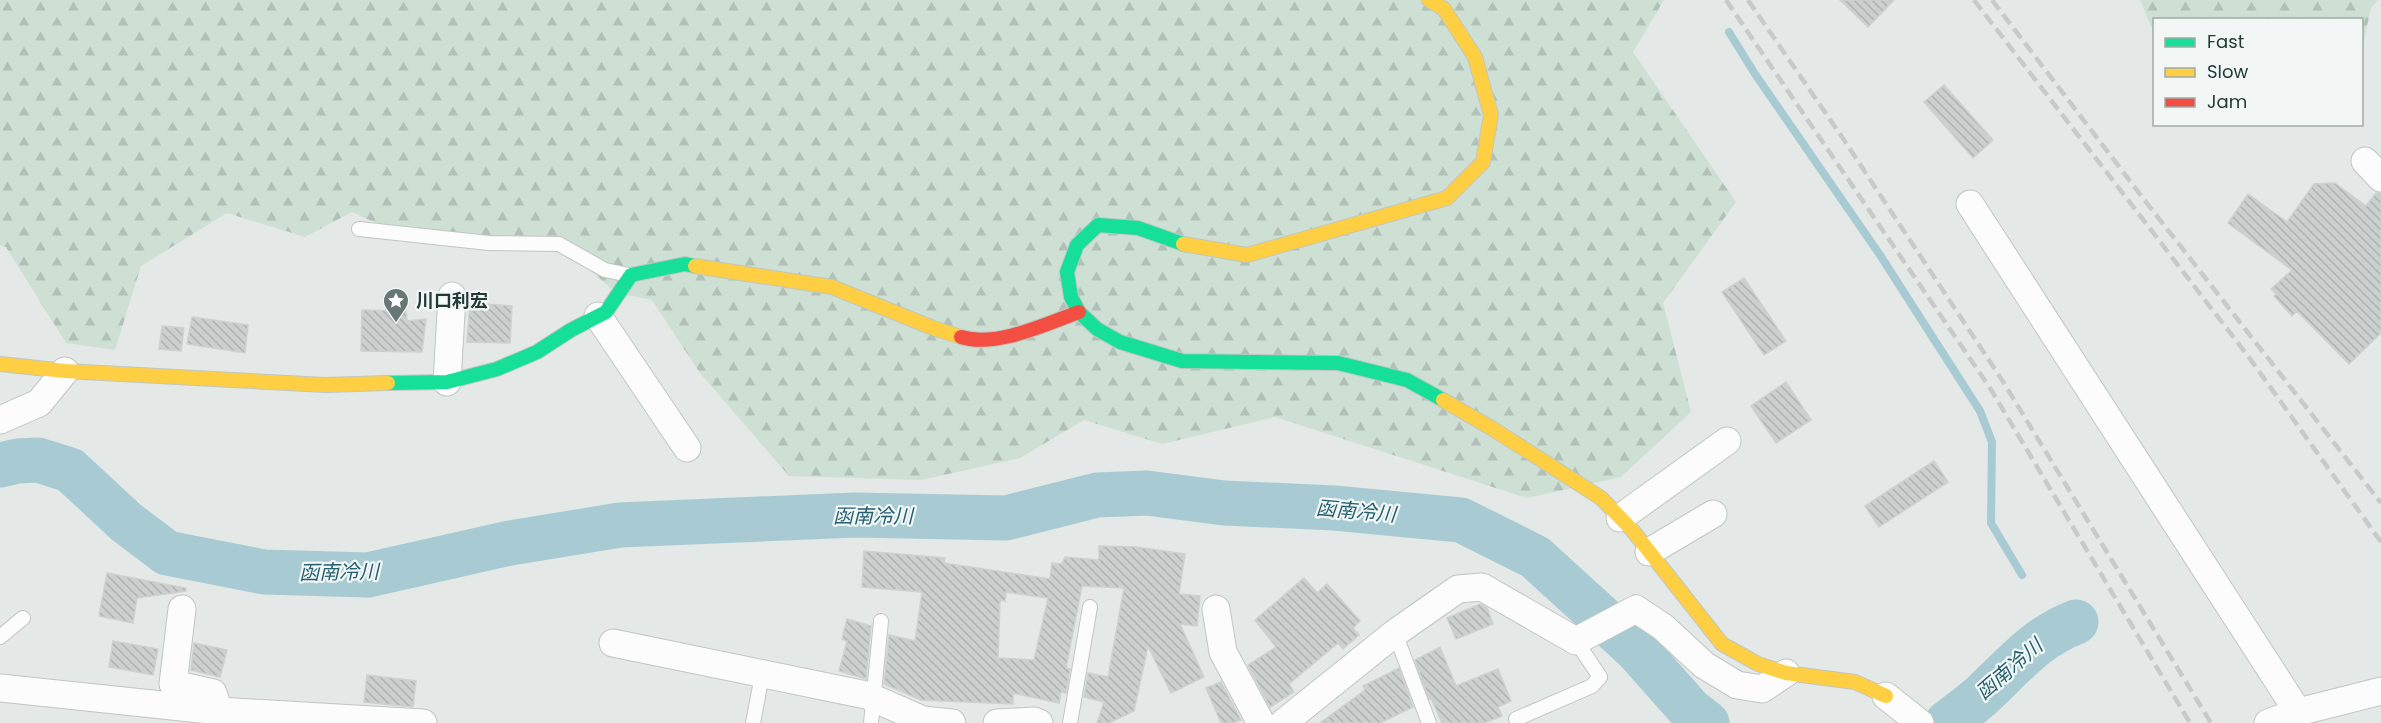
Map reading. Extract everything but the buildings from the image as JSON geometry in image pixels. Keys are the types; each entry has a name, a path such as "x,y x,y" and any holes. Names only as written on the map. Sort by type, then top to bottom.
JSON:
{"street":[{"path":"1429,0 1444,9 1475,57 1491,115 1483,162 1447,198 1246,255 1191,247 1138,228 1098,225 1077,245 1067,272 1071,297 1079,312 1096,330 1120,342 1182,362 1338,363 1407,380 1492,429 1602,498 1649,552 1722,644 1758,664 1786,673 1855,682 1886,696 1920,723"},
{"path":"1970,204 2298,712"},
{"path":"0,364 65,371 325,385 447,382 497,369 537,352 606,312 631,275 685,264 832,287 933,328 971,340 991,340 1079,312"},
{"path":"447,382 452,296"},
{"path":"598,316 687,448"},
{"path":"0,420 39,403 65,371"},
{"path":"1620,518 1727,441"},
{"path":"1649,552 1713,513"},
{"path":"1282,723 1395,633 1458,590 1482,587 1575,641 1636,609 1664,627 1704,665 1737,685 1762,688 1786,673"},
{"path":"182,609 173,684 213,693 219,711"},
{"path":"1216,609 1223,652 1261,723"},
{"path":"613,643 866,695 873,711 952,723"},
{"path":"0,688 219,711 423,723"},
{"path":"2268,723 2298,712 2381,692"},
{"path":"997,723 1034,721 1039,723"}],"lane":[{"path":"359,229 489,243 559,244 605,270 631,275"},
{"path":"1070,723 1090,607"},
{"path":"0,637 23,618"},
{"path":"873,711 881,621"},
{"path":"1395,633 1429,723"},
{"path":"1516,719 1592,686 1600,677 1575,641"},
{"path":"753,723 762,675"}],"green space":[{"path":"0,0 1664,0 1633,52 1736,202 1663,303 1691,412 1621,477 1527,498 1275,417 1162,444 1084,420 1020,458 921,480 789,476 700,373 652,300 616,293 557,240 402,235 352,212 305,237 227,213 141,266 115,350 66,343 6,247 0,245"},
{"path":"2140,0 2378,0 2371,8 2363,44 2363,18 2153,18 2153,31"}],"waterway":[{"path":"1729,32 1755,74 1880,255 1980,411 1992,442 1991,523 2022,575"},
{"name":"函南冷川","path":"0,465 38,460 70,470 126,522 167,553 264,572 368,575 510,543 620,525 855,515 1006,518 1097,495 1147,493 1224,503 1334,508 1461,520 1535,557 1636,649 1690,710 1707,723"},
{"path":"2049,620 2055,630"},
{"name":"函南冷川","path":"1947,723 1980,697 2036,645 2048,636 2076,622"}],"railway":[{"path":"1726,0 1990,388 2190,723"},
{"path":"1748,0 1842,137 2002,380 2211,723"},
{"path":"1974,0 2248,356 2381,542"},
{"path":"1992,0 2381,503"}],"traffic: fast":[{"path":"1183,244 1138,228 1098,225 1077,245 1067,272 1071,297 1079,312 1097,329 1120,342 1182,361 1338,363 1407,380 1443,400"},
{"path":"388,383 447,382 497,369 537,352 571,330 606,312 631,275 685,264 695,266"}],"traffic: slow":[{"path":"1183,244 1247,255 1447,198 1483,162 1491,115 1475,57 1444,9 1429,0"},
{"path":"695,266 832,287 961,337"},
{"path":"0,364 65,371 325,385 388,383"},
{"path":"1443,400 1601,498 1633,531 1722,644 1758,664 1786,673 1855,682 1886,696"}],"traffic: jam":[{"path":"961,337 975,340 1005,337 1079,312"}],"place":[{"name":"川口利宏","path":"396,324"}]}
